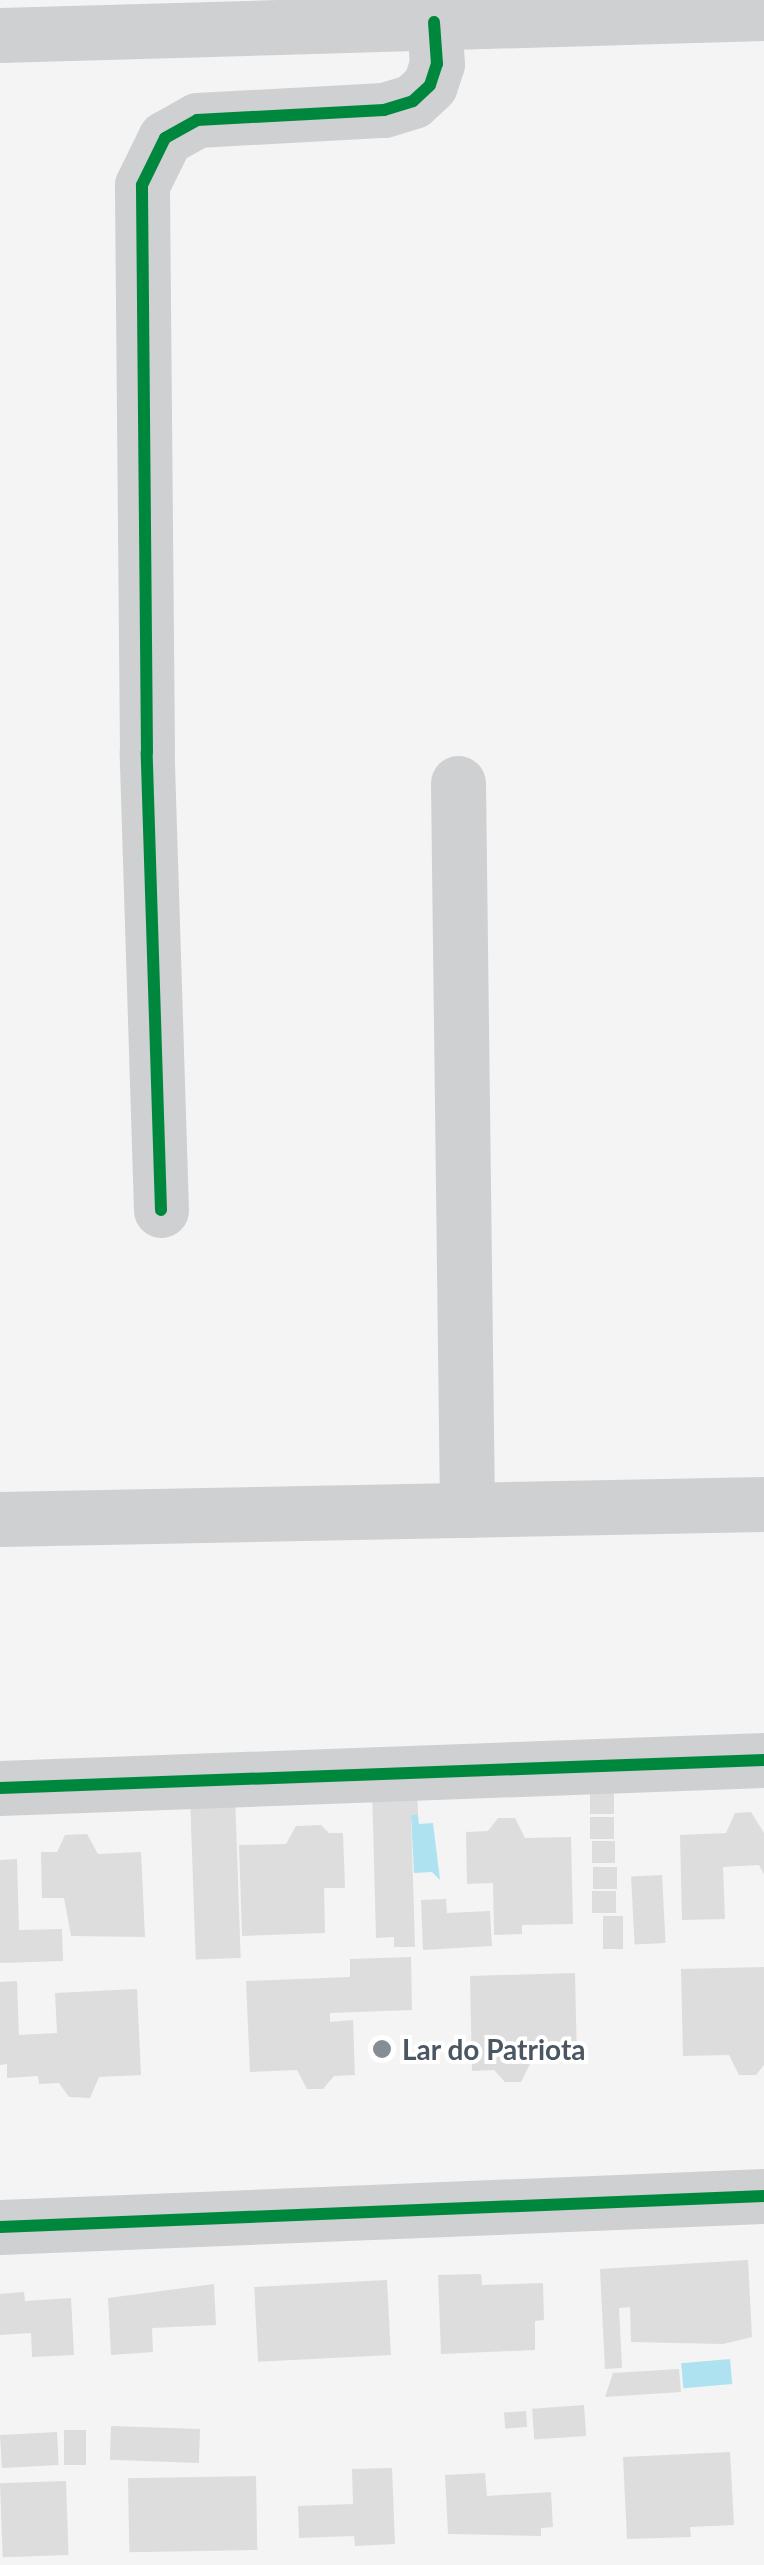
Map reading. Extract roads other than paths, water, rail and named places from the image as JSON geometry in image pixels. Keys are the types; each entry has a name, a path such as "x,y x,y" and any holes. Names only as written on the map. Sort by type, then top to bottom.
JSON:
{"street":[{"path":"0,35 128,16 434,22 637,8 764,13"},
{"path":"161,1210 147,752 142,185 164,138 197,120 384,110 413,101 430,85 437,64 434,22"},
{"path":"458,783 467,1510"},
{"path":"0,1519 764,1504"},
{"path":"0,1788 764,1760"},
{"path":"0,2227 764,2196"}],"water":[{"path":"411,1815 418,1815 419,1824 433,1823 440,1880 432,1872 414,1873"},
{"path":"730,2359 732,2384 683,2388 681,2363"}],"place":[{"name":"Lar do Patriota","path":"382,2049"}]}
